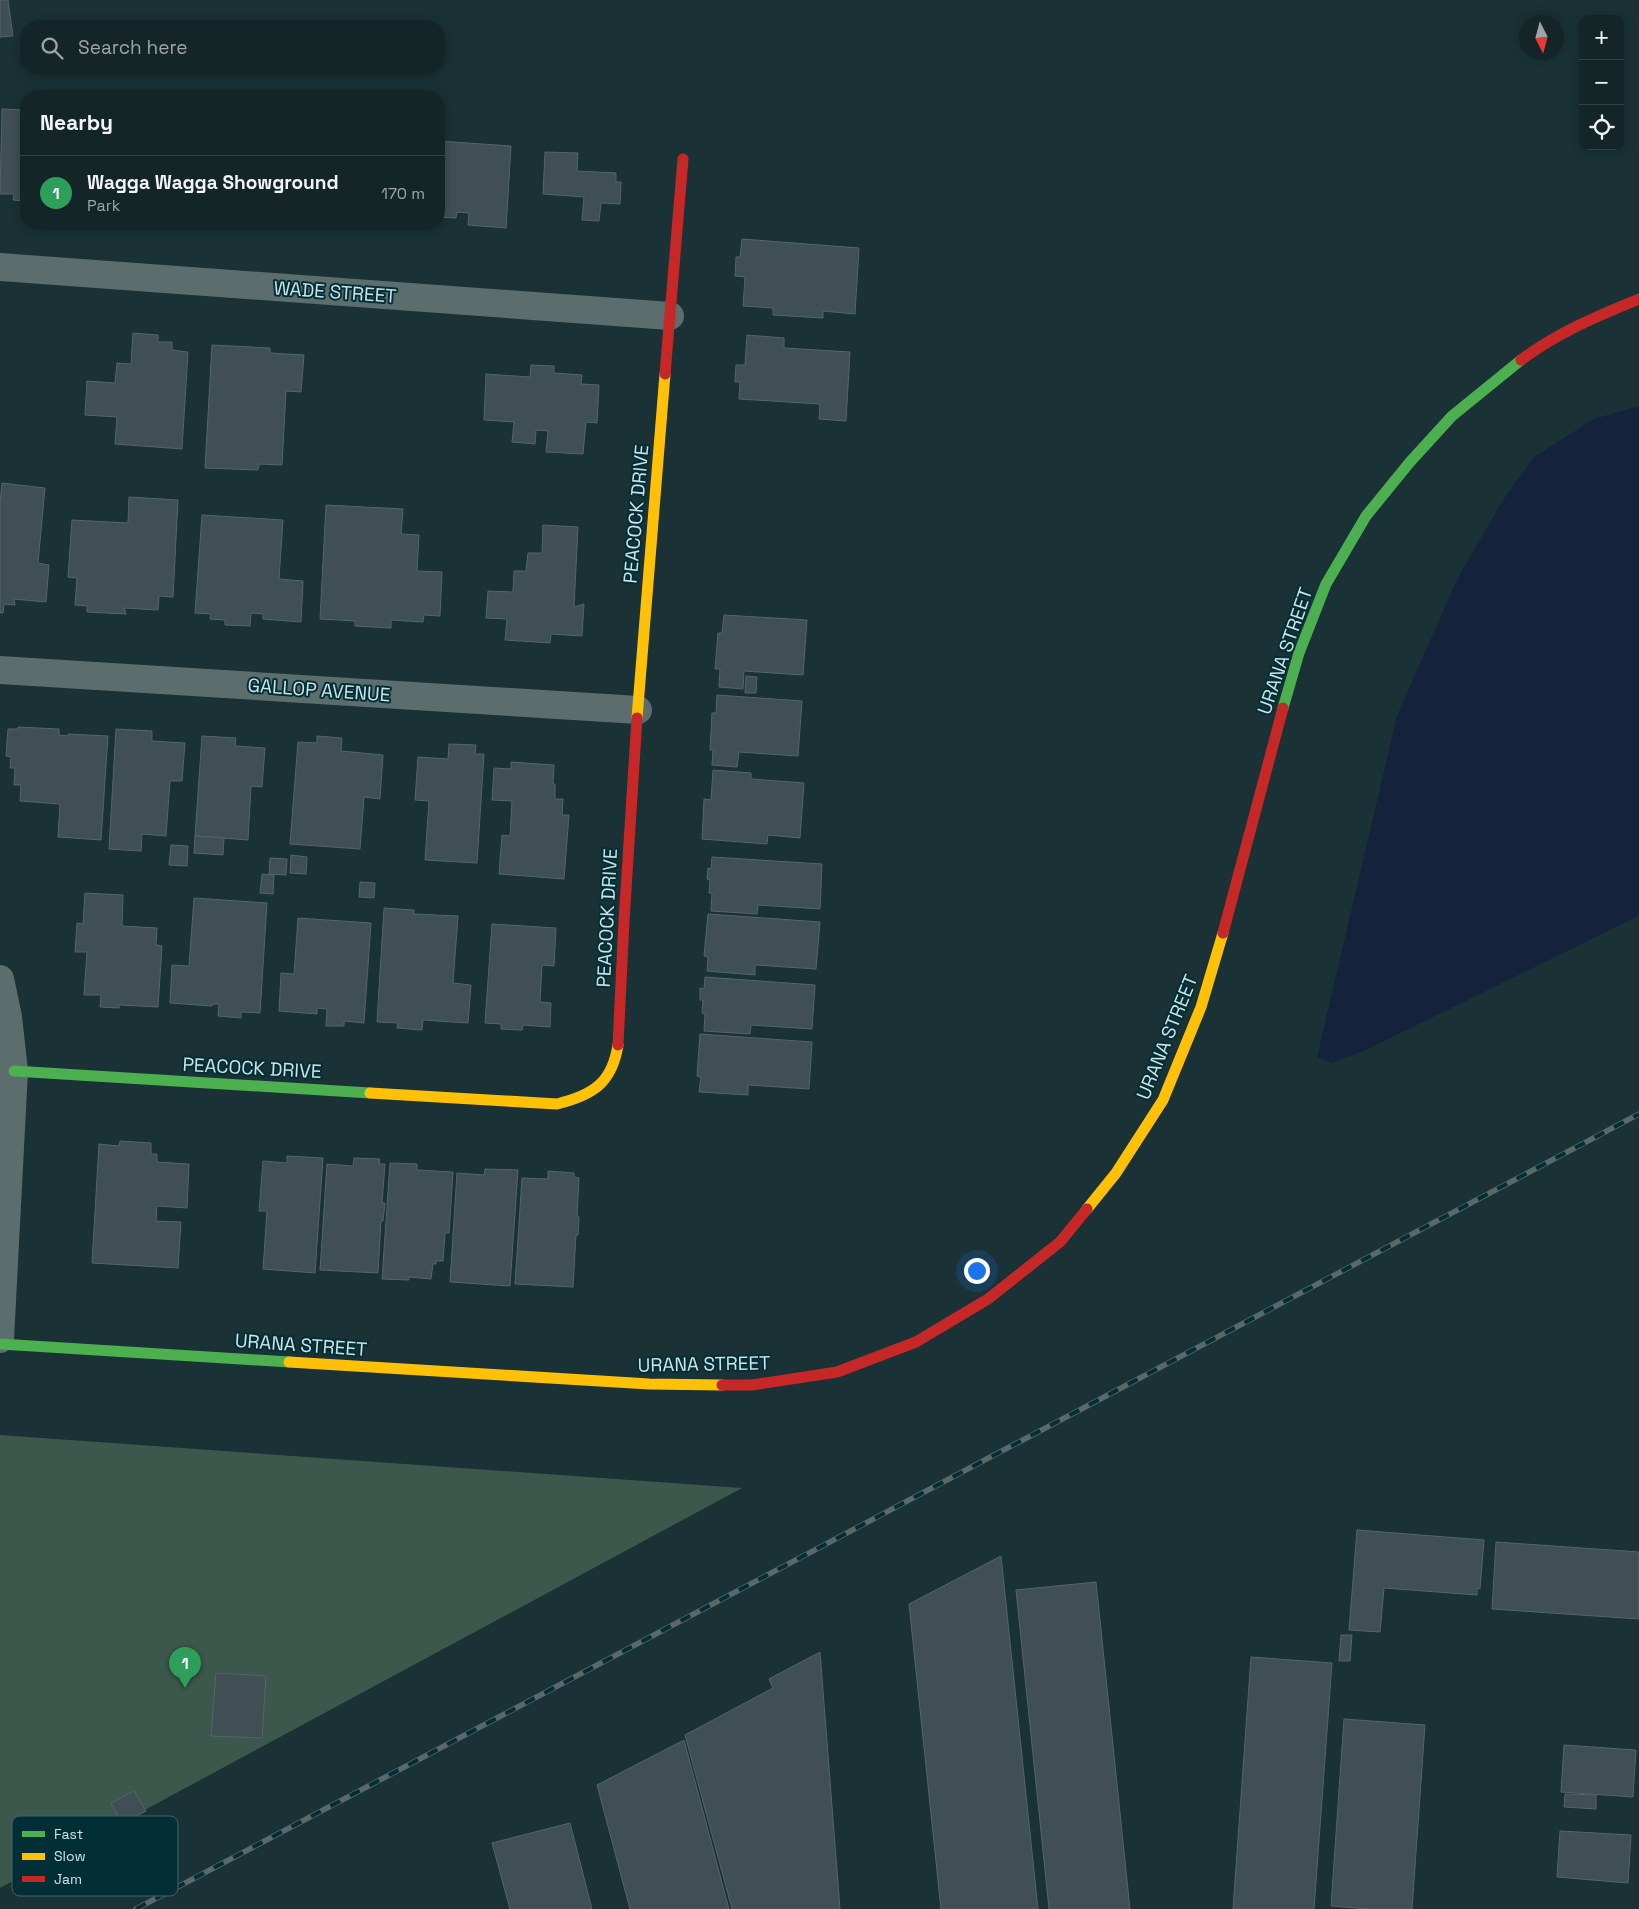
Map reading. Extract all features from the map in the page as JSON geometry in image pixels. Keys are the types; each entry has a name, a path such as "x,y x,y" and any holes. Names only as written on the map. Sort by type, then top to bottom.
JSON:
{"street":[{"name":"PEACOCK DRIVE","path":"14,1072 557,1104 581,1098 595,1090 608,1077 615,1061 618,1042 622,943 638,710 683,159"},
{"name":"WADE STREET","path":"0,268 670,316"},
{"name":"URANA STREET","path":"0,1344 649,1384 752,1385 837,1372 916,1342 988,1299 1060,1242 1116,1174 1163,1100 1200,1008 1229,912 1276,732 1299,653 1326,584 1366,516 1410,462 1452,416 1494,381 1536,349 1581,323 1639,299"},
{"name":"GALLOP AVENUE","path":"0,670 638,710"},
{"path":"0,979 8,1017 14,1072 0,1339"}],"green space":[{"path":"0,1435 742,1488 134,1816 12,1816 12,1882 0,1888"}],"water":[{"path":"1639,406 1639,914 1366,1050 1332,1063 1317,1057 1397,716 1458,578 1503,500 1534,457 1594,419"}],"building":[{"path":"0,0 8,0 13,36 0,37"},
{"path":"2,109 20,110 20,201 13,200 14,194 0,194"},
{"path":"445,141 511,146 506,228 468,225 469,213 457,212 456,218 445,217"},
{"path":"545,152 578,153 577,171 616,173 616,182 621,182 620,204 601,203 599,221 582,220 584,197 543,194"},
{"path":"742,239 859,248 855,314 823,311 823,318 773,315 773,308 743,306 745,277 735,276 736,257 740,257"},
{"path":"133,333 158,335 158,342 172,342 172,350 188,352 182,449 115,444 117,417 85,415 87,381 115,383 117,363 131,364"},
{"path":"747,335 784,338 784,348 850,352 846,421 819,419 820,404 739,399 740,382 735,382 736,365 745,365"},
{"path":"212,345 270,348 270,353 304,355 301,392 286,391 282,465 259,464 258,470 205,468"},
{"path":"531,365 554,366 554,373 582,375 581,384 599,385 597,423 586,422 583,454 546,452 548,431 536,430 535,444 512,442 514,422 484,420 486,374 530,377"},
{"path":"2,483 45,488 38,563 49,565 46,602 14,599 15,605 4,604 3,613 0,613 0,502"},
{"path":"129,497 178,500 173,597 159,596 158,610 124,608 126,614 87,612 87,606 75,605 77,578 68,577 72,520 128,523"},
{"path":"326,505 403,509 401,534 419,535 417,571 442,572 440,616 424,615 423,622 391,620 391,628 355,626 355,621 320,619"},
{"path":"202,515 283,520 279,579 303,581 301,622 263,619 263,614 251,613 250,626 225,625 225,620 210,619 211,614 195,613"},
{"path":"543,525 578,527 574,607 584,604 582,636 551,634 550,643 505,640 507,619 486,618 488,591 513,592 514,571 526,571 528,553 542,553"},
{"path":"724,615 807,620 803,675 744,671 743,689 719,687 720,669 715,669 718,633 722,633"},
{"path":"746,676 757,677 756,693 745,693"},
{"path":"717,695 802,701 798,756 739,752 737,767 712,765 713,750 710,750 712,713 716,713"},
{"path":"18,727 59,729 59,735 68,736 68,734 108,736 101,840 58,837 60,804 20,801 21,785 14,785 15,768 10,768 11,757 6,756 8,729 18,729"},
{"path":"116,729 152,731 152,741 185,743 182,781 170,781 166,836 142,834 141,851 109,849"},
{"path":"202,736 236,738 235,746 265,748 262,787 251,786 248,840 195,836"},
{"path":"317,736 342,738 341,751 383,755 380,799 364,797 360,849 290,844 298,742 317,743"},
{"path":"449,744 476,745 475,754 484,754 477,863 425,860 429,801 415,800 418,757 448,759"},
{"path":"511,762 554,765 553,784 555,784 555,799 563,799 562,815 569,815 564,879 499,874 502,835 510,836 512,801 492,800 494,768 511,769"},
{"path":"713,770 751,773 751,779 804,783 800,838 768,835 767,844 702,839 704,799 711,800"},
{"path":"195,836 224,838 223,855 194,853"},
{"path":"171,845 188,846 187,866 169,865"},
{"path":"291,855 307,857 306,874 290,873"},
{"path":"712,857 822,864 820,909 758,905 757,914 711,911 712,893 709,893 710,880 707,879 708,868 711,869"},
{"path":"270,858 287,859 286,875 269,874"},
{"path":"262,874 274,875 273,894 260,893"},
{"path":"360,882 375,883 374,898 359,897"},
{"path":"85,893 123,895 122,926 157,928 156,945 162,946 158,1007 119,1005 119,1008 100,1007 101,995 84,995 87,952 75,952 77,923 83,924"},
{"path":"194,898 267,903 260,1013 241,1012 241,1018 218,1016 219,1004 212,1004 212,1006 170,1003 172,965 189,966"},
{"path":"384,908 414,910 414,914 458,916 453,983 471,985 468,1023 423,1020 422,1030 397,1028 398,1023 377,1022"},
{"path":"708,914 820,922 816,969 755,965 755,975 707,971 708,957 704,956"},
{"path":"298,918 371,923 364,1023 344,1021 344,1026 326,1026 327,1009 317,1008 317,1014 279,1011 281,973 294,974"},
{"path":"492,924 556,928 554,966 542,965 540,1002 551,1003 550,1027 523,1025 522,1030 501,1029 501,1024 485,1023"},
{"path":"705,977 815,985 812,1029 751,1025 750,1034 704,1031 705,1014 702,1013 703,1000 700,1000 700,988 704,989"},
{"path":"700,1034 812,1042 809,1089 748,1085 748,1095 699,1092 701,1077 697,1076"},
{"path":"120,1141 151,1143 151,1154 157,1154 157,1162 189,1164 187,1208 157,1206 156,1221 181,1222 178,1268 92,1263 99,1144 119,1146"},
{"path":"287,1156 323,1158 315,1273 263,1269 267,1211 259,1211 263,1161 287,1163"},
{"path":"354,1158 380,1159 379,1164 385,1164 382,1203 385,1203 383,1221 381,1221 378,1273 320,1270 327,1164 353,1166"},
{"path":"390,1163 417,1164 417,1170 453,1172 449,1233 445,1233 443,1261 436,1261 436,1264 433,1264 431,1279 409,1277 409,1280 382,1279"},
{"path":"485,1169 518,1170 510,1286 450,1282 457,1173 484,1175"},
{"path":"548,1171 574,1173 574,1177 579,1178 577,1216 579,1217 573,1287 515,1284 522,1178 548,1179"},
{"path":"1357,1530 1484,1540 1480,1589 1477,1588 1477,1595 1384,1588 1380,1632 1349,1630"},
{"path":"1496,1542 1639,1552 1639,1619 1492,1609"},
{"path":"1001,1556 1038,1909 941,1909 909,1604"},
{"path":"1096,1582 1130,1909 1049,1909 1016,1590"},
{"path":"1341,1635 1352,1635 1350,1661 1339,1661"},
{"path":"820,1652 840,1909 732,1909 685,1735 773,1688 769,1679"},
{"path":"1251,1657 1332,1663 1314,1909 1233,1909"},
{"path":"216,1673 266,1676 262,1738 211,1736"},
{"path":"1344,1719 1425,1725 1412,1909 1368,1909 1331,1906"},
{"path":"684,1740 729,1909 630,1909 597,1785"},
{"path":"1564,1745 1636,1750 1633,1797 1561,1792"},
{"path":"134,1791 146,1811 137,1816 118,1816 111,1803"},
{"path":"1565,1794 1596,1795 1596,1809 1564,1807"},
{"path":"570,1823 592,1909 510,1909 492,1843"},
{"path":"1560,1831 1631,1835 1628,1883 1557,1877"}],"railway":[{"path":"178,1887 1639,1114"},
{"path":"136,1909 161,1896"}],"traffic: fast":[{"path":"1283,708 1299,653 1326,584 1366,516 1410,462 1452,416 1521,360"},
{"path":"14,1071 370,1093"},
{"path":"0,1344 289,1362"}],"traffic: slow":[{"path":"637,718 665,374"},
{"path":"1087,1209 1116,1173 1163,1100 1201,1007 1223,933"},
{"path":"370,1093 557,1104 581,1096 599,1085 611,1069 618,1045"},
{"path":"289,1362 649,1384 722,1385"}],"traffic: jam":[{"path":"665,374 683,159"},
{"path":"1521,360 1563,333 1639,299"},
{"path":"1223,933 1283,708"},
{"path":"618,1045 637,718"},
{"path":"722,1385 752,1385 837,1372 916,1342 988,1299 1060,1242 1087,1209"}],"place":[{"name":"Wagga Wagga Showground","path":"185,1688"}]}
